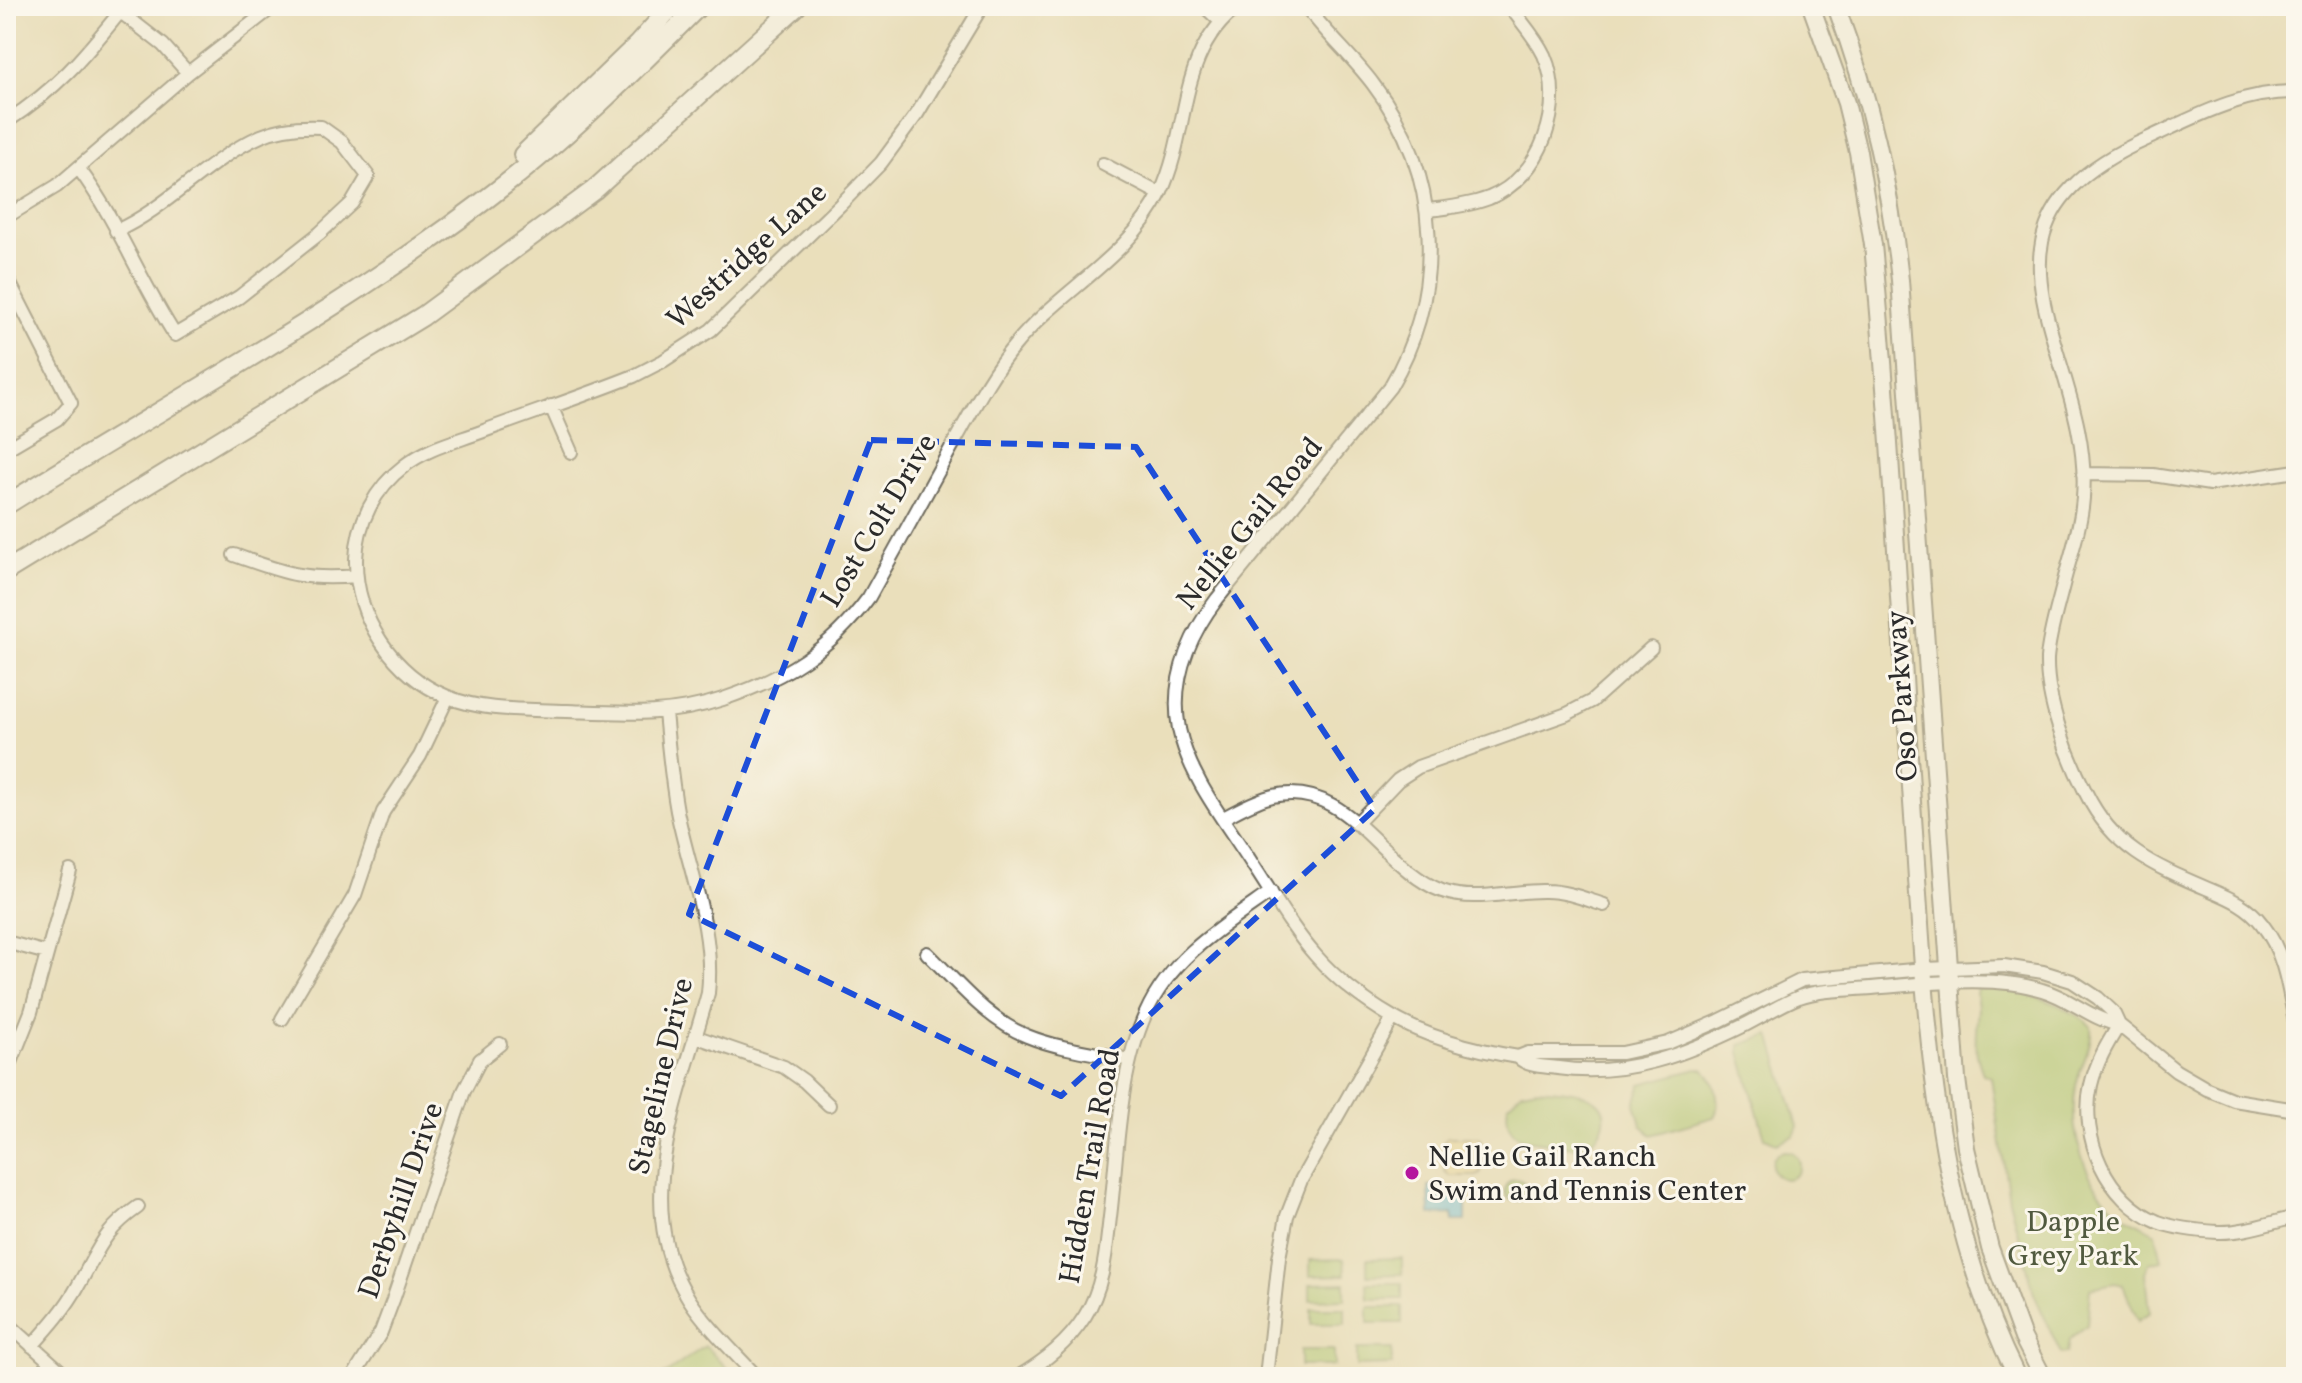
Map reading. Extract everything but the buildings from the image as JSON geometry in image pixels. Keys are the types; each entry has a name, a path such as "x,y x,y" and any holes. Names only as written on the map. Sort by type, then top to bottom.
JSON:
{"highway":[{"path":"436,235 553,128 672,6"},
{"path":"6,505 298,327 436,235 574,129 699,6"},
{"path":"6,571 423,316 594,190 796,9"}],"main road":[{"name":"Oso Parkway","path":"1811,6 1846,103 1861,166 1873,245 1924,976 1938,1119 1954,1199 1976,1276 2017,1377"},
{"name":"Oso Parkway","path":"1836,6 1878,136 1894,222 1948,975 1966,1148 1977,1200 2006,1292 2043,1377"}],"street":[{"path":"6,217 79,169 188,73 274,6"},
{"name":"Westridge Lane","path":"356,576 359,533 372,500 387,481 425,451 606,388 691,345 729,314 881,163 917,114 982,6"},
{"path":"1204,6 1221,22"},
{"name":"Lost Colt Drive","path":"356,576 365,614 378,637 411,674 448,697 507,708 645,714 665,712 723,699 788,672 812,657 851,622 869,597 997,370 1039,319 1124,245 1160,194 1174,155 1198,56 1209,35 1239,6"},
{"name":"Nellie Gail Road","path":"1306,6 1374,84 1400,126 1419,172 1428,210 1430,255 1425,295 1402,366 1373,411 1217,599 1188,646 1178,691 1179,729 1193,768 1271,892 1317,957 1347,985 1393,1018 1452,1042 1518,1057 1524,1064 1575,1071 1622,1069 1668,1059 1802,996 2004,966 2043,972 2072,981 2113,1012 2119,1025"},
{"path":"6,122 53,88 77,65 117,9 163,45 188,73"},
{"path":"1428,210 1491,197 1519,177 1543,142 1551,110 1550,77 1545,56 1512,9"},
{"path":"2296,92 2262,93 2238,99 2112,154 2085,173 2057,208 2041,249 2039,278 2043,305 2077,430 2083,474 2084,497 2079,526 2047,658 2049,683 2067,751 2095,810 2122,843 2155,866 2244,906 2260,921 2283,962 2296,1027"},
{"path":"79,169 101,199 116,231 175,335 239,297 320,233 352,203 368,176 342,142 321,127 282,129 241,146 138,221 116,231"},
{"path":"1103,164 1160,194"},
{"path":"6,276 71,403 50,424 6,449"},
{"path":"6,308 19,302"},
{"path":"551,406 571,452"},
{"path":"2083,474 2153,475 2210,484 2296,471"},
{"path":"234,555 299,577 325,579 356,576"},
{"path":"1356,824 1398,780 1418,767 1579,708 1592,701 1651,648"},
{"path":"282,1019 355,895 383,812 420,756 448,697"},
{"name":"Stageline Drive","path":"665,712 677,810 709,940 711,971 697,1037 662,1165 660,1205 666,1244 689,1299 757,1377"},
{"path":"1223,818 1275,795 1310,796 1329,802 1403,866 1442,890 1461,896 1482,897 1549,890 1604,905"},
{"path":"6,1075 21,1041 70,871"},
{"name":"Hidden Trail Road","path":"1018,1377 1065,1342 1085,1316 1098,1289 1107,1247 1130,1060 1146,1012 1182,960 1217,929 1271,892"},
{"path":"6,942 47,953"},
{"path":"927,953 1004,1024 1025,1035 1130,1060"},
{"name":"Nellie Gail Road","path":"1948,975 2018,983 2066,999 2102,1021 2119,1025 2176,1071 2207,1089 2234,1100 2296,1110"},
{"path":"1266,1377 1287,1216 1301,1180 1393,1018"},
{"path":"2119,1025 2105,1047 2091,1082 2088,1121 2091,1144 2099,1163 2123,1198 2159,1222 2203,1231 2223,1232 2296,1217"},
{"path":"697,1037 784,1067 829,1105"},
{"name":"Derbyhill Drive","path":"353,1377 381,1332 464,1091 480,1060 500,1044"},
{"path":"32,1346 58,1317 79,1286 95,1251 118,1222 138,1207"},
{"path":"6,1322 67,1377"}],"highlighted area":[{"path":"871,440 1136,447 1375,809 1061,1096 689,914"}],"green space":[{"name":"Dapple Grey Park","path":"1997,987 2047,1000 2091,1026 2090,1042 2078,1078 2074,1103 2081,1154 2087,1170 2106,1199 2122,1214 2156,1233 2162,1260 2149,1263 2146,1273 2150,1313 2138,1321 2123,1285 2115,1283 2090,1288 2087,1325 2069,1340 2067,1353 2061,1354 2034,1294 2009,1200 1991,1077 1983,1074 1977,1056 1976,991"},
{"path":"1770,1035 1798,1126 1794,1136 1776,1143 1765,1138 1740,1052 1740,1045"},
{"path":"1703,1069 1714,1084 1717,1105 1714,1117 1652,1135 1641,1125 1635,1104 1641,1084"},
{"path":"1537,1088 1581,1094 1600,1104 1604,1113 1603,1125 1597,1136 1581,1147 1520,1137 1509,1126 1508,1105 1522,1091"},
{"path":"1786,1151 1796,1155 1800,1165 1796,1175 1786,1179 1776,1175 1772,1165 1776,1155"},
{"path":"1516,1179 1524,1182 1527,1190 1524,1198 1516,1201 1508,1198 1505,1190 1508,1182"},
{"path":"1402,1258 1402,1274 1367,1275 1367,1259"},
{"path":"1344,1259 1345,1275 1310,1276 1310,1260"},
{"path":"1345,1283 1345,1299 1310,1300 1310,1284"},
{"path":"1367,1283 1402,1283 1402,1299 1368,1299"},
{"path":"1368,1307 1402,1307 1402,1323 1368,1323"},
{"path":"1311,1308 1345,1308 1345,1324 1311,1324"},
{"path":"705,1346 736,1377 661,1377"},
{"path":"1357,1349 1392,1349 1392,1365 1357,1366"},
{"path":"1300,1350 1334,1350 1334,1366 1300,1366"}],"sand":[{"path":"1448,1137 1478,1137 1481,1140 1481,1172 1477,1176 1450,1176 1445,1171 1445,1140"}],"water":[{"path":"1445,1185 1446,1193 1466,1193 1466,1221 1453,1221 1453,1214 1430,1215 1429,1186"}],"place":[{"name":"Nellie Gail Ranch Swim and Tennis Center","path":"1412,1173"}]}
